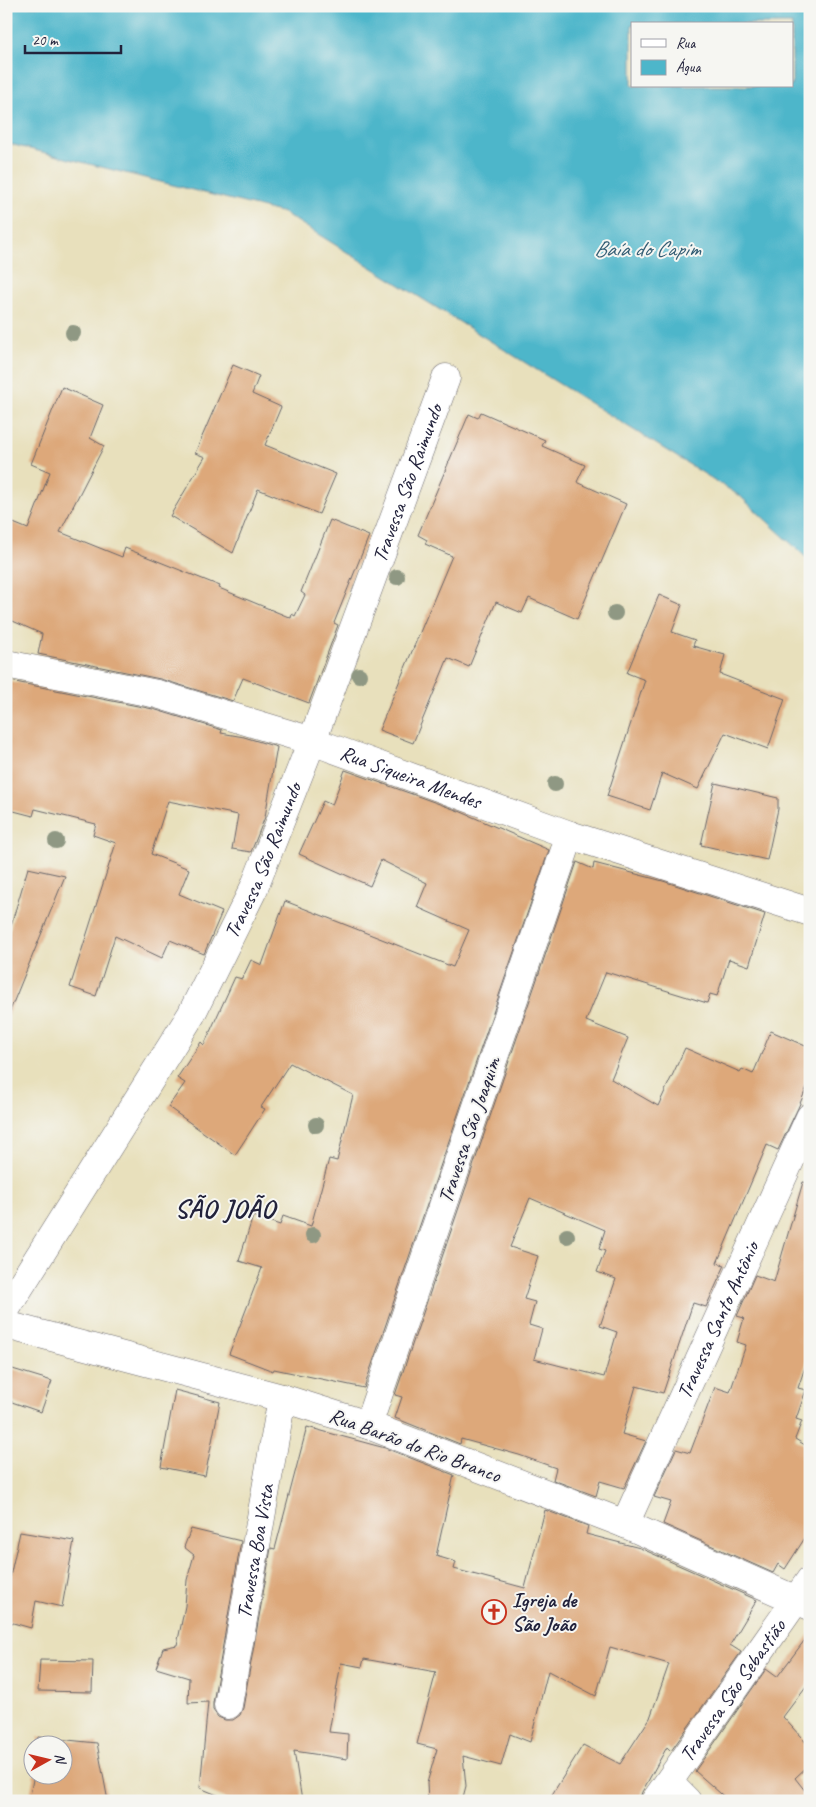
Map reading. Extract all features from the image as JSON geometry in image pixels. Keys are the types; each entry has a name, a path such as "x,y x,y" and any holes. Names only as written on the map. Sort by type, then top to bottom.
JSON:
{"street":[{"name":"Travessa São Raimundo","path":"6,1309 191,1015 254,888 312,741 446,378"},
{"name":"Rua Siqueira Mendes","path":"6,664 157,694 312,741 570,835 810,912"},
{"name":"Travessa São Joaquim","path":"368,1425 570,835"},
{"name":"Travessa Santo Antônio","path":"625,1524 810,1117"},
{"name":"Rua Barão do Rio Branco","path":"6,1325 282,1398 368,1425 805,1595"},
{"name":"Travessa Boa Vista","path":"228,1705 282,1398"},
{"name":"Travessa São Sebastião","path":"670,1795 805,1595"}],"water":[{"name":"Baía do Capim","path":"6,6 810,6 810,561 740,496 284,213 6,143"}],"building":[{"path":"233,365 259,376 252,394 281,407 265,445 336,474 319,514 258,489 233,553 170,516 205,457 195,453"},
{"path":"62,387 103,405 90,438 104,446 60,532 122,557 125,548 220,586 219,588 291,618 292,614 295,616 305,595 301,592 330,520 369,536 334,623 338,625 309,703 243,678 233,701 160,679 38,654 42,634 6,618 6,520 28,529 50,472 31,464"},
{"path":"481,412 545,440 542,446 585,465 577,482 626,504 577,619 529,598 522,613 496,602 469,667 448,658 413,743 379,730 452,556 425,544 427,540 418,535 469,414 478,418"},
{"path":"659,595 682,605 672,632 695,640 693,646 725,655 720,674 785,699 768,749 725,733 698,789 662,773 650,810 607,796 645,680 627,673"},
{"path":"10,681 153,709 222,730 221,733 244,737 277,747 265,817 251,852 232,849 238,815 168,801 151,854 189,869 179,894 222,912 204,954 170,940 162,958 115,936 96,996 70,987 116,843 93,835 96,824 35,809 33,816 6,809 6,719"},
{"path":"345,770 459,811 549,850 364,1388 274,1369 273,1371 229,1354 262,1268 239,1261 253,1216 280,1225 283,1216 311,1226 329,1159 337,1161 353,1095 290,1063 261,1107 265,1109 235,1155 168,1107 185,1083 177,1078 201,1042 204,1045 235,977 242,979 251,960 262,965 285,901 453,967 469,930 417,907 427,883 381,860 370,886 299,854 323,801 332,805"},
{"path":"715,783 778,798 778,809 767,860 701,845"},
{"path":"577,862 593,869 594,863 663,881 765,914 749,966 729,959 717,996 710,994 707,1003 606,972 586,1021 628,1038 611,1079 658,1106 685,1048 740,1072 742,1069 753,1074 771,1031 810,1048 810,1080 778,1150 767,1145 717,1263 725,1265 706,1307 693,1303 663,1393 636,1386 622,1434 646,1441 624,1488 600,1481 596,1496 553,1480 556,1468 519,1455 461,1439 460,1444 395,1418 402,1397 395,1395","holes":["530,1198 605,1230 599,1249 605,1251 597,1272 616,1279 600,1326 617,1332 604,1377 534,1359 542,1329 529,1325 535,1302 524,1299 538,1256 510,1247"]},
{"path":"28,868 65,876 7,1018 6,942"},
{"path":"803,1182 810,1183 810,1352 798,1388 806,1390 796,1419 802,1421 795,1439 810,1448 810,1530 785,1569 778,1564 773,1573 663,1524 671,1502 654,1497 676,1449 690,1453 715,1387 730,1392 746,1345 737,1342 744,1318 737,1316 755,1275 774,1282"},
{"path":"6,1367 52,1381 41,1412 6,1400"},
{"path":"175,1390 220,1402 205,1476 161,1467"},
{"path":"307,1427 385,1448 454,1475 436,1556 456,1562 454,1569 525,1588 545,1510 588,1526 586,1534 640,1548 757,1600 730,1645 741,1652 671,1751 667,1747 639,1801 548,1801 583,1745 620,1764 650,1718 669,1664 610,1647 596,1696 548,1671 530,1742 510,1734 501,1766 463,1756 466,1786 462,1801 428,1801 427,1783 437,1749 417,1744 436,1672 364,1659 362,1667 341,1663 329,1732 348,1734 347,1759 294,1751 302,1801 232,1801 200,1788 208,1702 188,1703 189,1678 156,1668 163,1648 177,1645 185,1606 187,1580 194,1555 184,1547 191,1529 241,1541 213,1703 213,1710 218,1717 225,1720 233,1720 240,1715 243,1708 271,1548 275,1549"},
{"path":"20,1532 74,1541 62,1607 36,1601 31,1628 6,1621 6,1576 10,1577"},
{"path":"810,1633 810,1681 783,1717 810,1747 810,1764 795,1778 810,1797 810,1801 729,1801 695,1771 766,1669 777,1677"},
{"path":"40,1660 93,1661 92,1692 38,1691"},
{"path":"72,1740 97,1743 108,1801 29,1801 32,1784 72,1784"}],"place":[{"name":"Igreja de São João","path":"494,1612"}],"district":[{"name":"SÃO JOÃO","path":"225,1208"}]}
